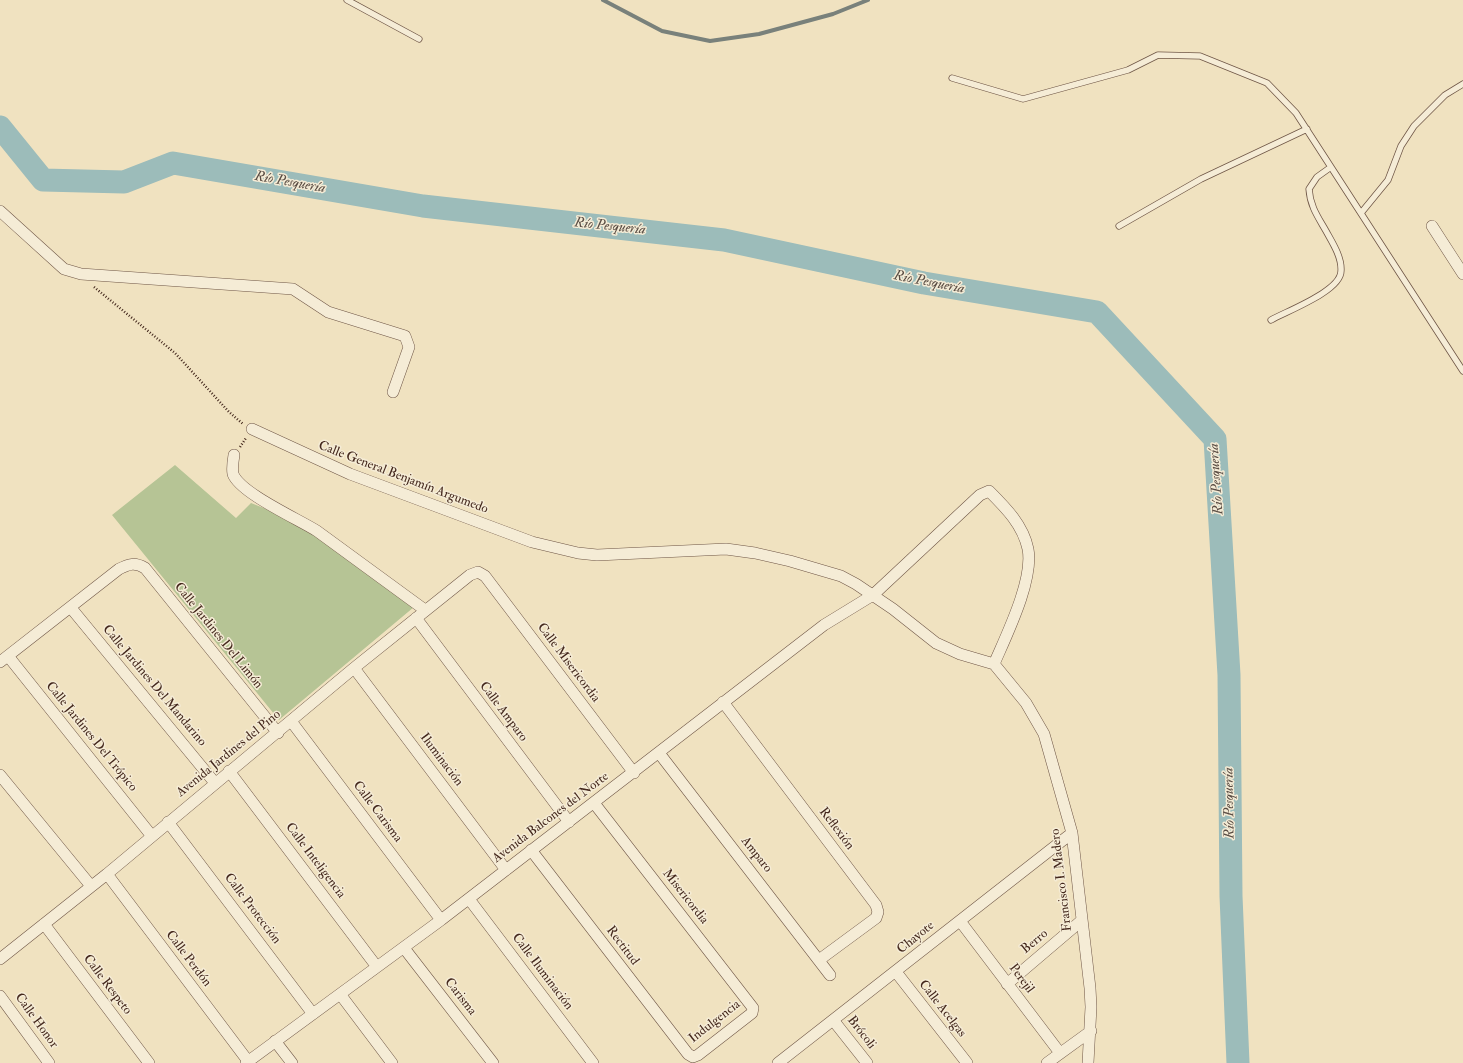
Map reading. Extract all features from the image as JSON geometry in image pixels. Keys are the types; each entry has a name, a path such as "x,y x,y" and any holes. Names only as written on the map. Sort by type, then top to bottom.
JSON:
{"street":[{"path":"0,211 64,269 80,274 293,289 328,312 405,336 409,347 393,392"},
{"path":"1432,226 1461,267"},
{"name":"Calle General Benjamín Argumedo","path":"252,429 350,474 532,542 578,553 597,555 726,549 755,553 841,576 873,595 936,642 960,654 994,664"},
{"path":"234,456 233,474 239,483 264,502 312,528 425,610"},
{"name":"Avenida Balcones del Norte","path":"247,1062 469,899 824,625 873,595 980,495 989,491 1009,511 1019,527 1028,550 1026,575 1014,617 994,664"},
{"name":"Calle Jardines Del Limón","path":"70,608 119,569 132,564 139,564 145,568 278,733"},
{"name":"Avenida Jardines del Pino","path":"0,959 107,874 425,610 470,576 478,572"},
{"name":"Calle Misericordia","path":"478,572 485,576 634,773"},
{"path":"4,659 70,608"},
{"name":"Calle Jardines Del Mandarino","path":"70,608 215,783"},
{"name":"Calle Amparo","path":"416,618 569,822"},
{"name":"Calle Jardines Del Trópico","path":"4,659 152,836"},
{"name":"Francisco I. Madero","path":"994,664 1026,703 1044,734 1072,833 1081,921 1090,988 1091,1031 1088,1063"},
{"name":"Iluminación","path":"354,668 506,870"},
{"name":"Reflexión","path":"723,702 876,905 878,912 876,918 819,960"},
{"name":"Calle Carisma","path":"291,721 441,920"},
{"name":"Amparo","path":"659,753 830,975"},
{"name":"Calle Inteligencia","path":"229,772 377,967"},
{"path":"0,775 91,886"},
{"name":"Misericordia","path":"594,803 753,1008"},
{"name":"Calle Protección","path":"168,822 313,1014"},
{"name":"Chayote","path":"778,1063 1072,833"},
{"name":"Rectitud","path":"531,850 688,1054 693,1057"},
{"name":"Calle Perdón","path":"107,874 247,1062"},
{"name":"Calle Iluminación","path":"469,899 594,1063"},
{"name":"Perejil","path":"960,921 1060,1053"},
{"name":"Berro","path":"1007,984 1081,921"},
{"name":"Calle Respeto","path":"44,924 149,1063"},
{"name":"Carisma","path":"404,948 493,1063"},
{"name":"Calle Acelgas","path":"896,972 967,1063"},
{"path":"340,994 392,1063"},
{"name":"Calle Honor","path":"0,996 49,1063"},
{"name":"Indulgencia","path":"693,1057 752,1013 753,1008"},
{"name":"Brócoli","path":"834,1020 867,1063"},
{"path":"1048,1063 1091,1031"},
{"path":"275,1041 292,1063"}],"lane":[{"path":"347,0 419,38"},
{"path":"952,78 1023,99 1128,70 1158,55 1200,56 1267,83 1296,113 1463,371"},
{"path":"1361,213 1388,180 1401,146 1414,126 1445,95 1463,84"},
{"path":"1119,226 1201,179 1306,129"},
{"path":"1271,320 1318,296 1336,284 1341,271 1336,248 1310,202 1309,190 1317,177 1331,167"}],"path":[{"path":"80,274 105,297 141,324 174,353 228,412 252,429 234,456"}],"green space":[{"path":"175,465 236,518 251,503 296,521 414,607 279,720 112,515"}],"waterway":[{"path":"603,0 662,31 710,41 759,34 833,14 868,0"},
{"name":"Río Pesquería","path":"0,127 43,180 124,182 173,163 423,206 724,240 924,283 1097,312 1215,439 1229,675 1231,896 1238,1063"}]}
